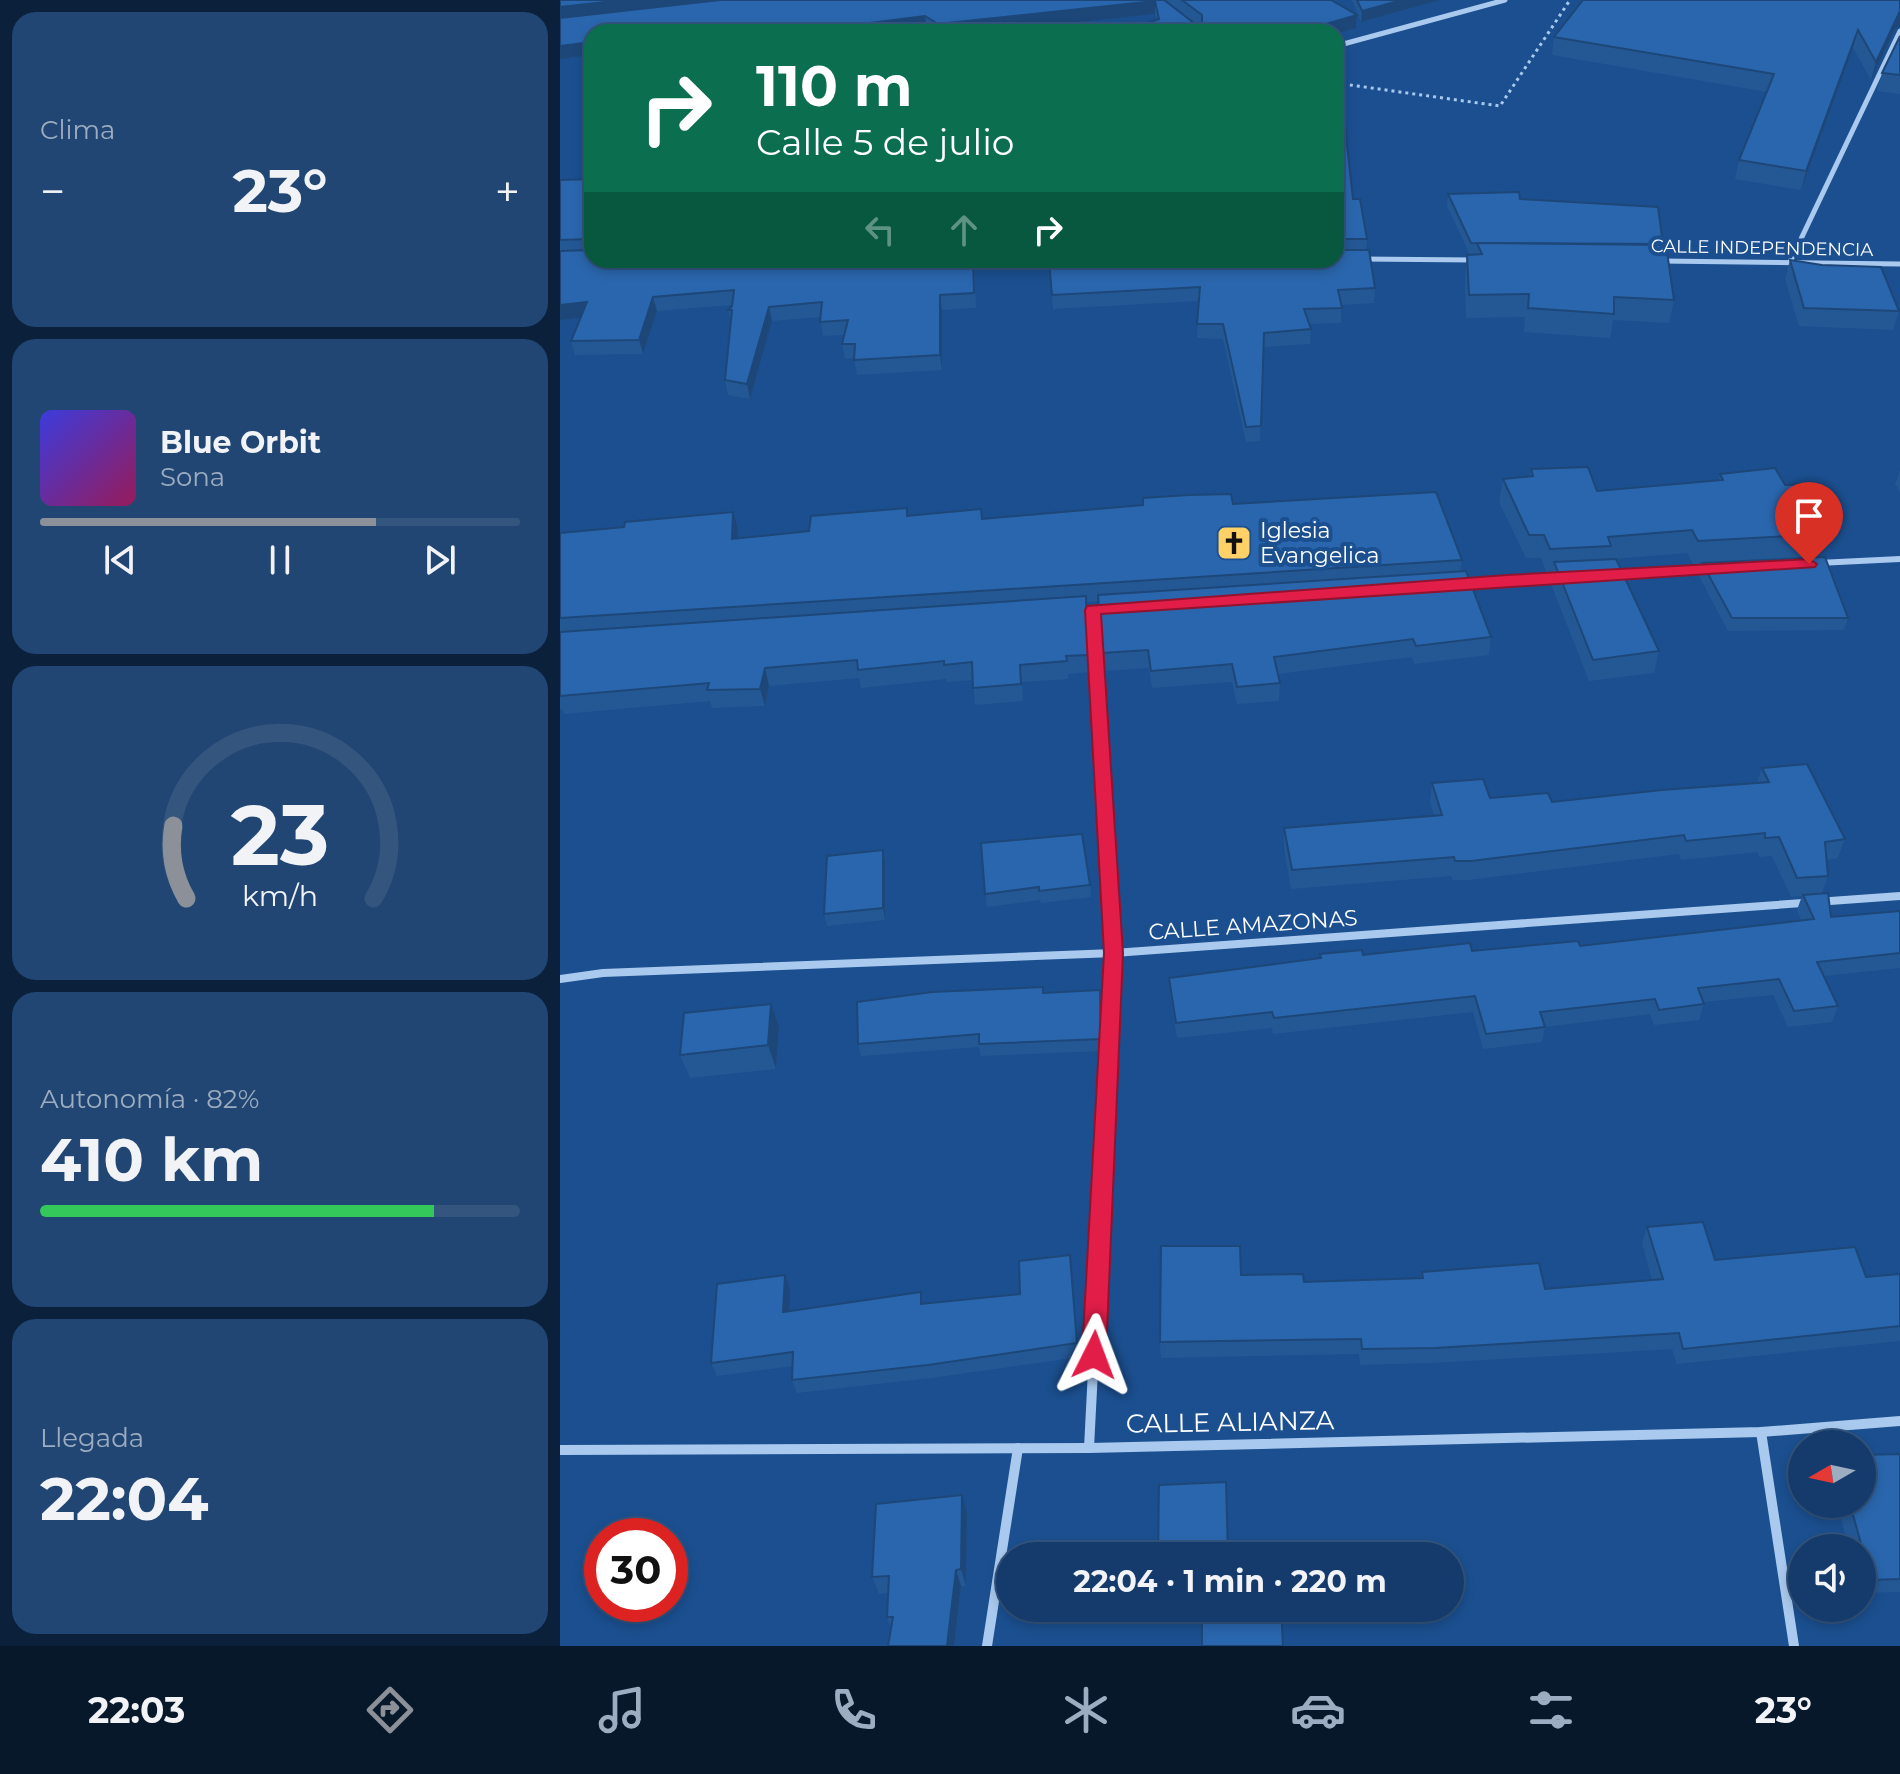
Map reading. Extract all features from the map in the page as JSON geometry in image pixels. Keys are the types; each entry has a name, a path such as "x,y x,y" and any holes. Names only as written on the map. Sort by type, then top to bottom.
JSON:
{"street":[{"path":"1344,44 1505,0"},
{"path":"1790,262 1900,31"},
{"path":"1352,259 1477,260"},
{"name":"CALLE INDEPENDENCIA","path":"1649,261 1900,264"},
{"path":"1806,564 1900,559"},
{"path":"1601,575 1711,569"},
{"path":"1459,584 1570,577"},
{"path":"1061,612 1109,608"},
{"path":"1089,1448 1114,953 1093,610"},
{"name":"CALLE AMAZONAS","path":"560,979 603,973 1114,953 1900,896"},
{"name":"CALLE ALIANZA","path":"560,1450 1089,1448 1761,1432 1900,1421"},
{"path":"1761,1432 1794,1646"},
{"path":"987,1646 1018,1448"}],"path":[{"path":"1344,84 1500,106 1570,0"}],"building":[{"path":"560,0 623,0 560,7"},
{"path":"720,0 1164,0 1194,23 1202,23 1202,15 1182,0 1331,0 1357,15 1326,24 1144,24 1159,19 1155,1 938,24 925,16 862,24 584,24 584,43 560,46 560,18"},
{"path":"1357,0 1402,0 1362,11"},
{"path":"1583,0 1900,0 1900,11 1876,62 1858,30 1806,171 1739,160 1774,74 1554,37"},
{"path":"1900,36 1900,75 1882,73"},
{"path":"1344,117 1353,199 1360,199 1367,239 1344,239"},
{"path":"584,179 584,239 560,240 560,180"},
{"path":"1519,192 1520,199 1658,207 1663,244 1471,243 1448,194"},
{"path":"1477,243 1666,245 1674,300 1614,297 1614,314 1528,308 1529,294 1469,295 1467,255 1482,254"},
{"path":"584,250 584,268 973,268 974,293 940,295 940,355 854,360 855,344 842,344 848,320 820,322 822,302 769,307 747,384 725,380 732,310 728,310 732,306 734,290 653,297 639,340 571,341 587,302 560,305 560,251"},
{"path":"1344,250 1369,250 1375,288 1338,290 1342,308 1304,309 1311,329 1264,333 1261,426 1246,427 1223,324 1197,324 1200,287 1052,295 1050,268 1344,268"},
{"path":"1790,260 1822,265 1881,267 1899,311 1804,308"},
{"path":"1588,467 1597,491 1723,480 1720,474 1775,468 1785,485 1805,484 1824,534 1698,541 1692,530 1608,537 1611,546 1550,549 1544,535 1529,535 1503,479 1533,476 1531,469"},
{"path":"1436,492 1462,560 560,618 560,533 624,527 625,522 733,512 732,539 809,531 811,516 907,508 907,516 981,509 982,519 1143,505 1143,498 1189,495 1231,494 1233,504"},
{"path":"1825,557 1848,618 1732,618 1702,563"},
{"path":"1616,559 1659,651 1593,660 1554,562"},
{"path":"1466,571 1491,637 1416,646 1413,639 1274,657 1280,683 1237,687 1232,664 1151,671 1148,650 1102,653 1098,595"},
{"path":"1086,596 1088,655 1066,656 1067,661 1020,665 1021,684 973,688 972,662 944,665 944,661 858,670 857,660 765,668 760,689 707,690 709,683 560,696 560,632"},
{"path":"1807,764 1845,839 1825,842 1828,876 1797,878 1779,837 1765,838 1765,833 1686,841 1684,835 1471,861 1455,861 1454,857 1292,870 1284,828 1442,815 1432,783 1483,779 1490,798 1548,793 1552,802 1769,782 1762,768"},
{"path":"1082,834 1090,885 985,894 981,843"},
{"path":"883,850 883,908 824,914 827,856"},
{"path":"1828,893 1831,917 1900,911 1900,953 1817,962 1838,1006 1794,1011 1779,979 1698,988 1704,1004 1659,1010 1655,999 1540,1012 1545,1027 1486,1034 1475,996 1274,1018 1272,1012 1176,1023 1169,978 1362,950 1363,955 1470,943 1472,951 1578,941 1580,946 1814,919 1803,895"},
{"path":"1043,987 1043,993 1100,990 1101,1039 979,1044 979,1034 858,1044 857,1002 932,992"},
{"path":"771,1004 768,1045 680,1055 684,1013"},
{"path":"1703,1222 1715,1260 1855,1247 1866,1277 1900,1274 1900,1326 1683,1349 1679,1333 1435,1348 1362,1349 1361,1339 1160,1342 1161,1246 1240,1246 1241,1275 1303,1274 1304,1282 1423,1278 1422,1272 1539,1263 1545,1289 1663,1279 1647,1227"},
{"path":"1070,1255 1077,1343 928,1365 792,1380 793,1352 711,1363 717,1284 785,1275 783,1312 921,1292 921,1304 1020,1294 1019,1261"},
{"path":"1900,1454 1900,1579 1876,1580 1876,1534 1858,1534 1854,1518 1876,1518 1876,1455"},
{"path":"1226,1482 1228,1542 1158,1542 1159,1485"},
{"path":"962,1495 961,1569 956,1570 947,1646 888,1646 893,1617 887,1617 889,1576 872,1577 876,1504"},
{"path":"1202,1622 1282,1622 1283,1646 1202,1646"}],"place":[{"name":"Iglesia Evangelica","path":"1234,543"}],"route":[{"path":"1094,1355 1114,953 1093,610 1507,580 1809,564"}]}
